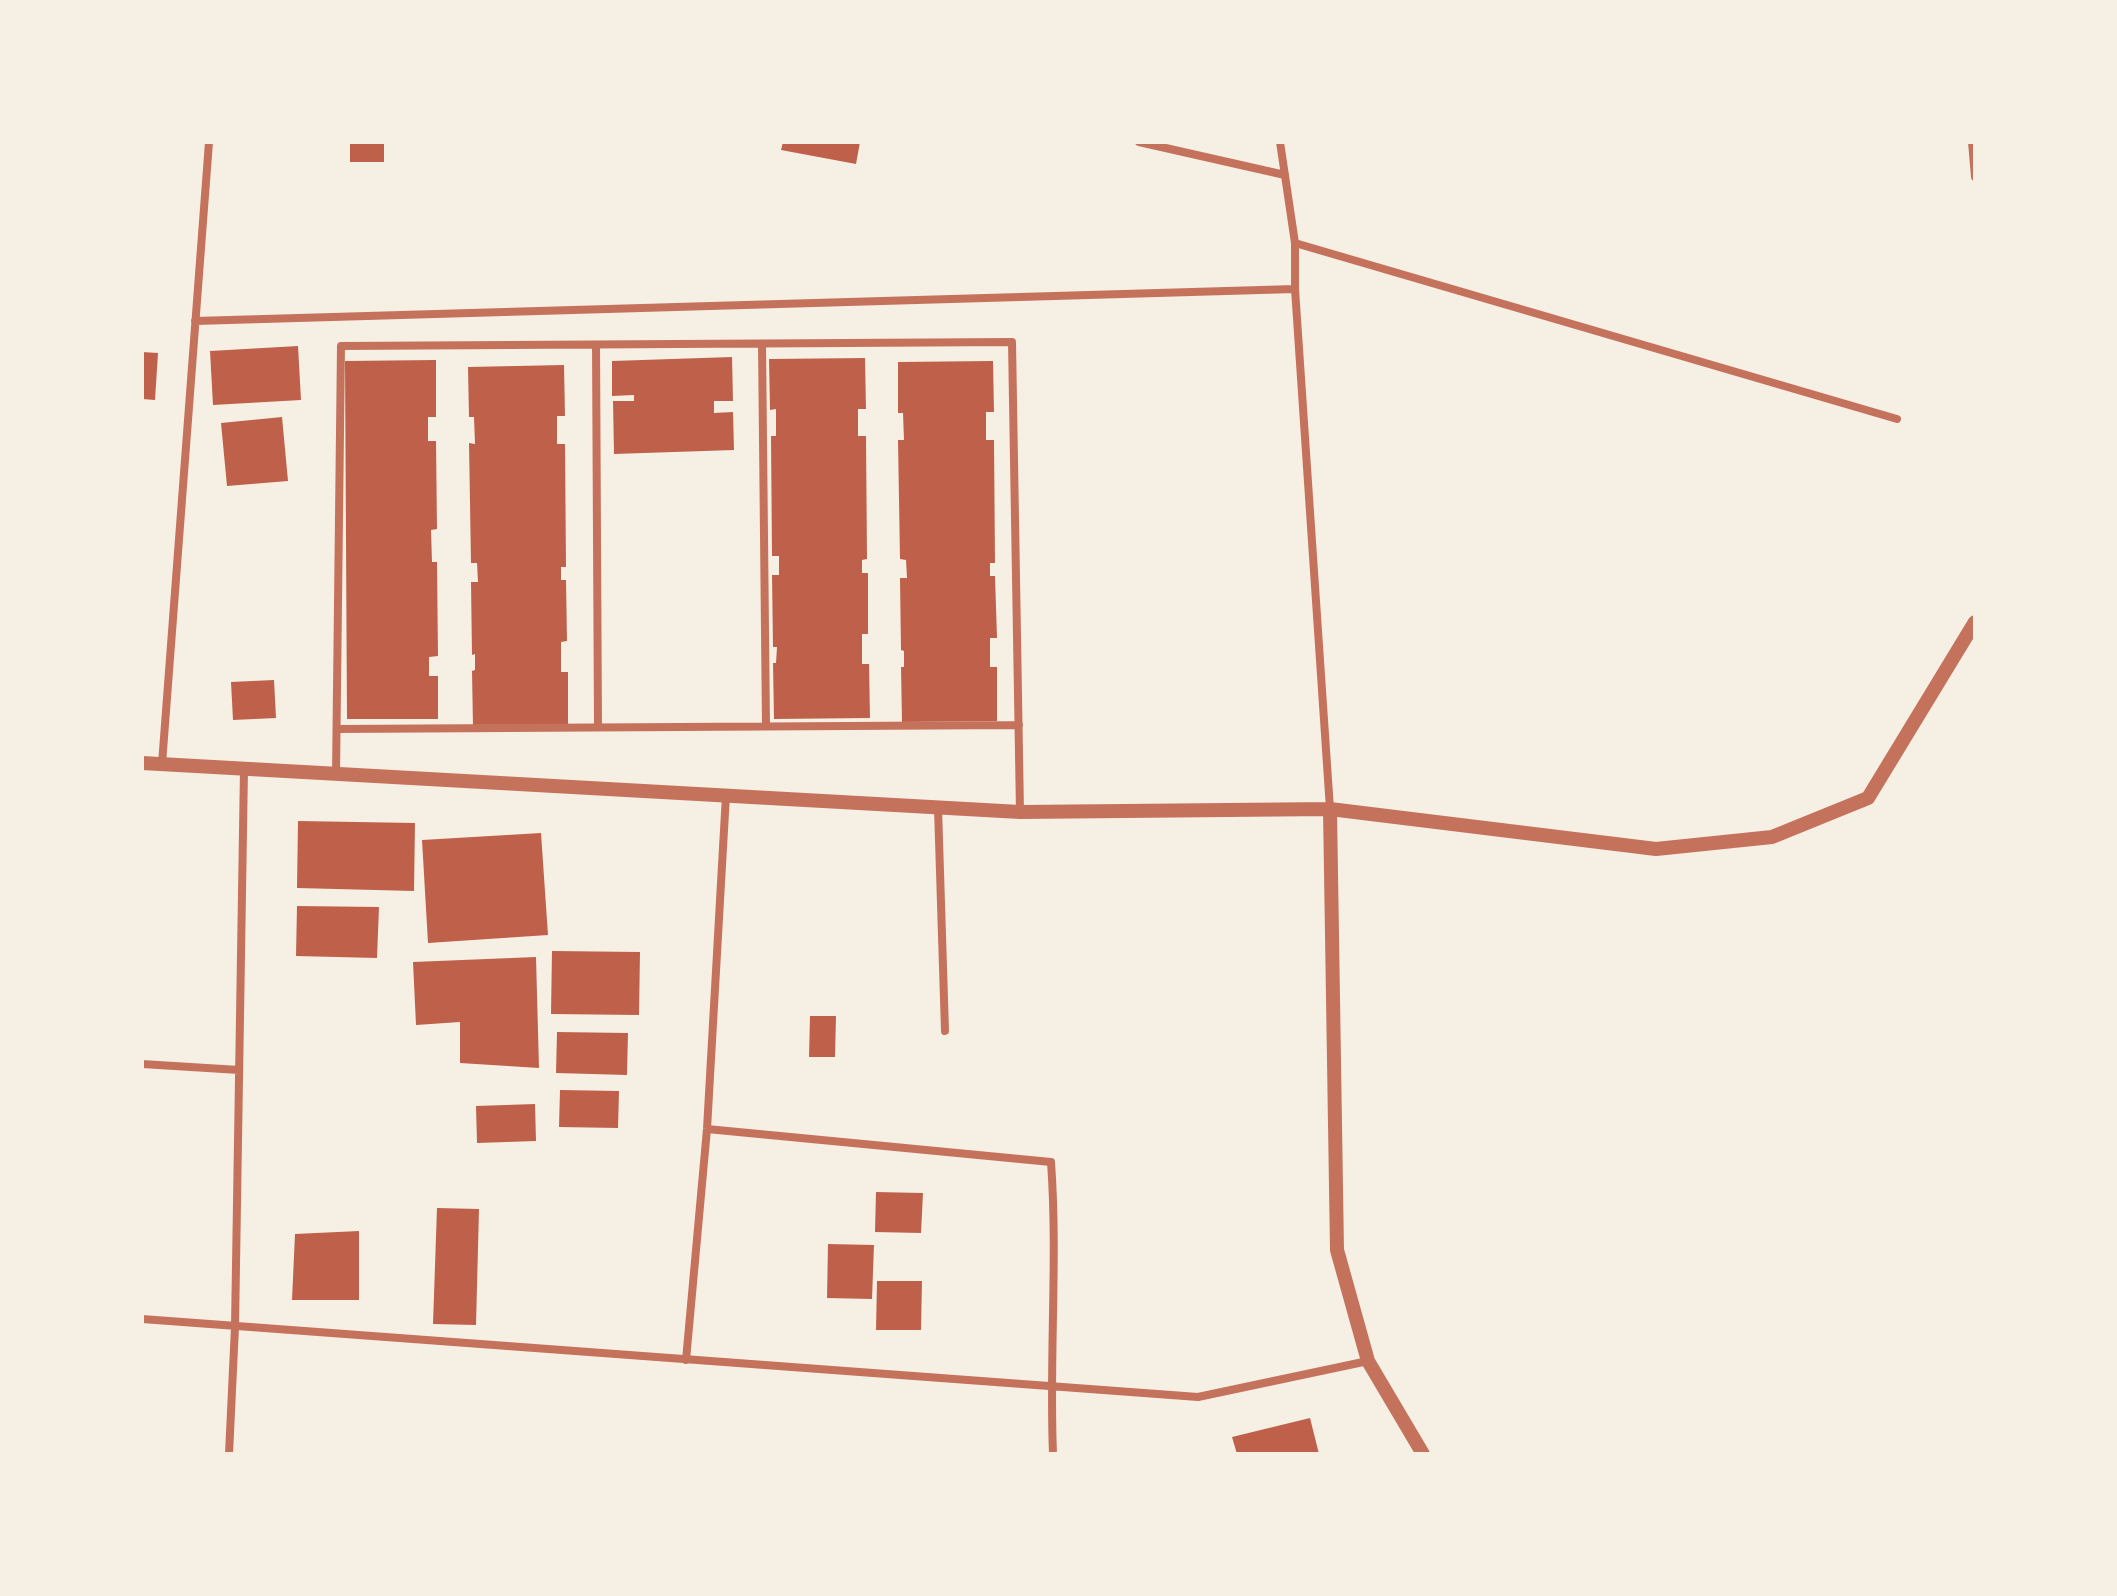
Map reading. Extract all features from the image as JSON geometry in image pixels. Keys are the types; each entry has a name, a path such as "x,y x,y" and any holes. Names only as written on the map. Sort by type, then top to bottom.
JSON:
{"street":[{"path":"162,764 209,142"},
{"path":"1139,142 1285,175"},
{"path":"1280,142 1295,243 1295,289 1330,809 1337,1250 1368,1361 1423,1454"},
{"path":"1972,142 1975,177"},
{"path":"1295,243 1897,419"},
{"path":"195,321 1295,289"},
{"path":"336,774 341,346 1012,342 1020,812"},
{"path":"762,344 766,726"},
{"path":"596,345 598,727"},
{"path":"142,763 1020,812 1330,809 1656,849 1772,837 1868,798 1975,622"},
{"path":"337,729 1019,725"},
{"path":"229,1454 235,1327 244,769"},
{"path":"686,1360 707,1129 726,795"},
{"path":"938,808 945,1031"},
{"path":"142,1064 239,1070"},
{"path":"707,1129 1051,1162 1050,1386 1053,1454"},
{"path":"142,1319 1198,1397 1368,1361"}],"building":[{"path":"350,142 384,142 384,162 350,162"},
{"path":"783,142 860,142 856,164 781,150"},
{"path":"298,346 301,400 213,405 210,351"},
{"path":"142,352 158,353 155,400 142,399"},
{"path":"732,357 733,401 714,401 714,413 733,412 734,450 614,454 613,401 634,401 634,395 612,396 612,361"},
{"path":"865,358 866,409 858,409 858,436 866,436 867,559 862,560 862,573 868,573 868,634 862,634 862,664 869,664 870,718 774,719 773,663 776,663 777,647 773,647 772,575 779,575 779,556 772,556 771,436 776,436 776,409 770,410 769,359"},
{"path":"436,360 436,417 428,417 428,441 436,441 437,529 431,530 432,562 437,562 438,656 429,657 429,676 438,676 438,719 347,719 345,361"},
{"path":"993,361 994,412 986,412 986,440 994,440 995,563 990,563 990,576 995,576 997,638 990,638 990,667 997,667 997,721 902,722 901,667 904,667 904,651 901,650 900,578 907,578 906,560 900,559 898,440 904,440 903,413 898,413 898,362"},
{"path":"564,365 565,416 557,416 557,444 565,444 566,567 561,567 561,580 566,580 567,641 561,642 561,672 568,672 568,726 473,727 472,671 475,670 475,654 472,655 471,582 478,582 477,563 471,563 469,443 475,444 474,417 469,417 468,367"},
{"path":"282,417 288,481 227,486 221,423"},
{"path":"274,680 276,718 233,720 231,682"},
{"path":"298,821 415,823 414,891 297,888"},
{"path":"541,833 548,935 428,943 422,840"},
{"path":"297,906 379,907 377,958 296,956"},
{"path":"552,951 640,952 639,1015 551,1014"},
{"path":"536,957 539,1068 460,1063 460,1022 416,1025 413,962"},
{"path":"810,1016 836,1016 835,1057 809,1057"},
{"path":"557,1032 628,1033 627,1075 556,1073"},
{"path":"560,1090 619,1091 618,1128 559,1127"},
{"path":"535,1104 536,1141 477,1143 476,1106"},
{"path":"876,1192 923,1193 921,1233 875,1232"},
{"path":"437,1208 479,1209 476,1325 433,1324"},
{"path":"359,1231 359,1300 292,1300 295,1234"},
{"path":"828,1244 874,1245 872,1299 827,1298"},
{"path":"877,1281 922,1281 921,1330 876,1330"},
{"path":"1310,1418 1319,1454 1237,1454 1232,1437"}]}
